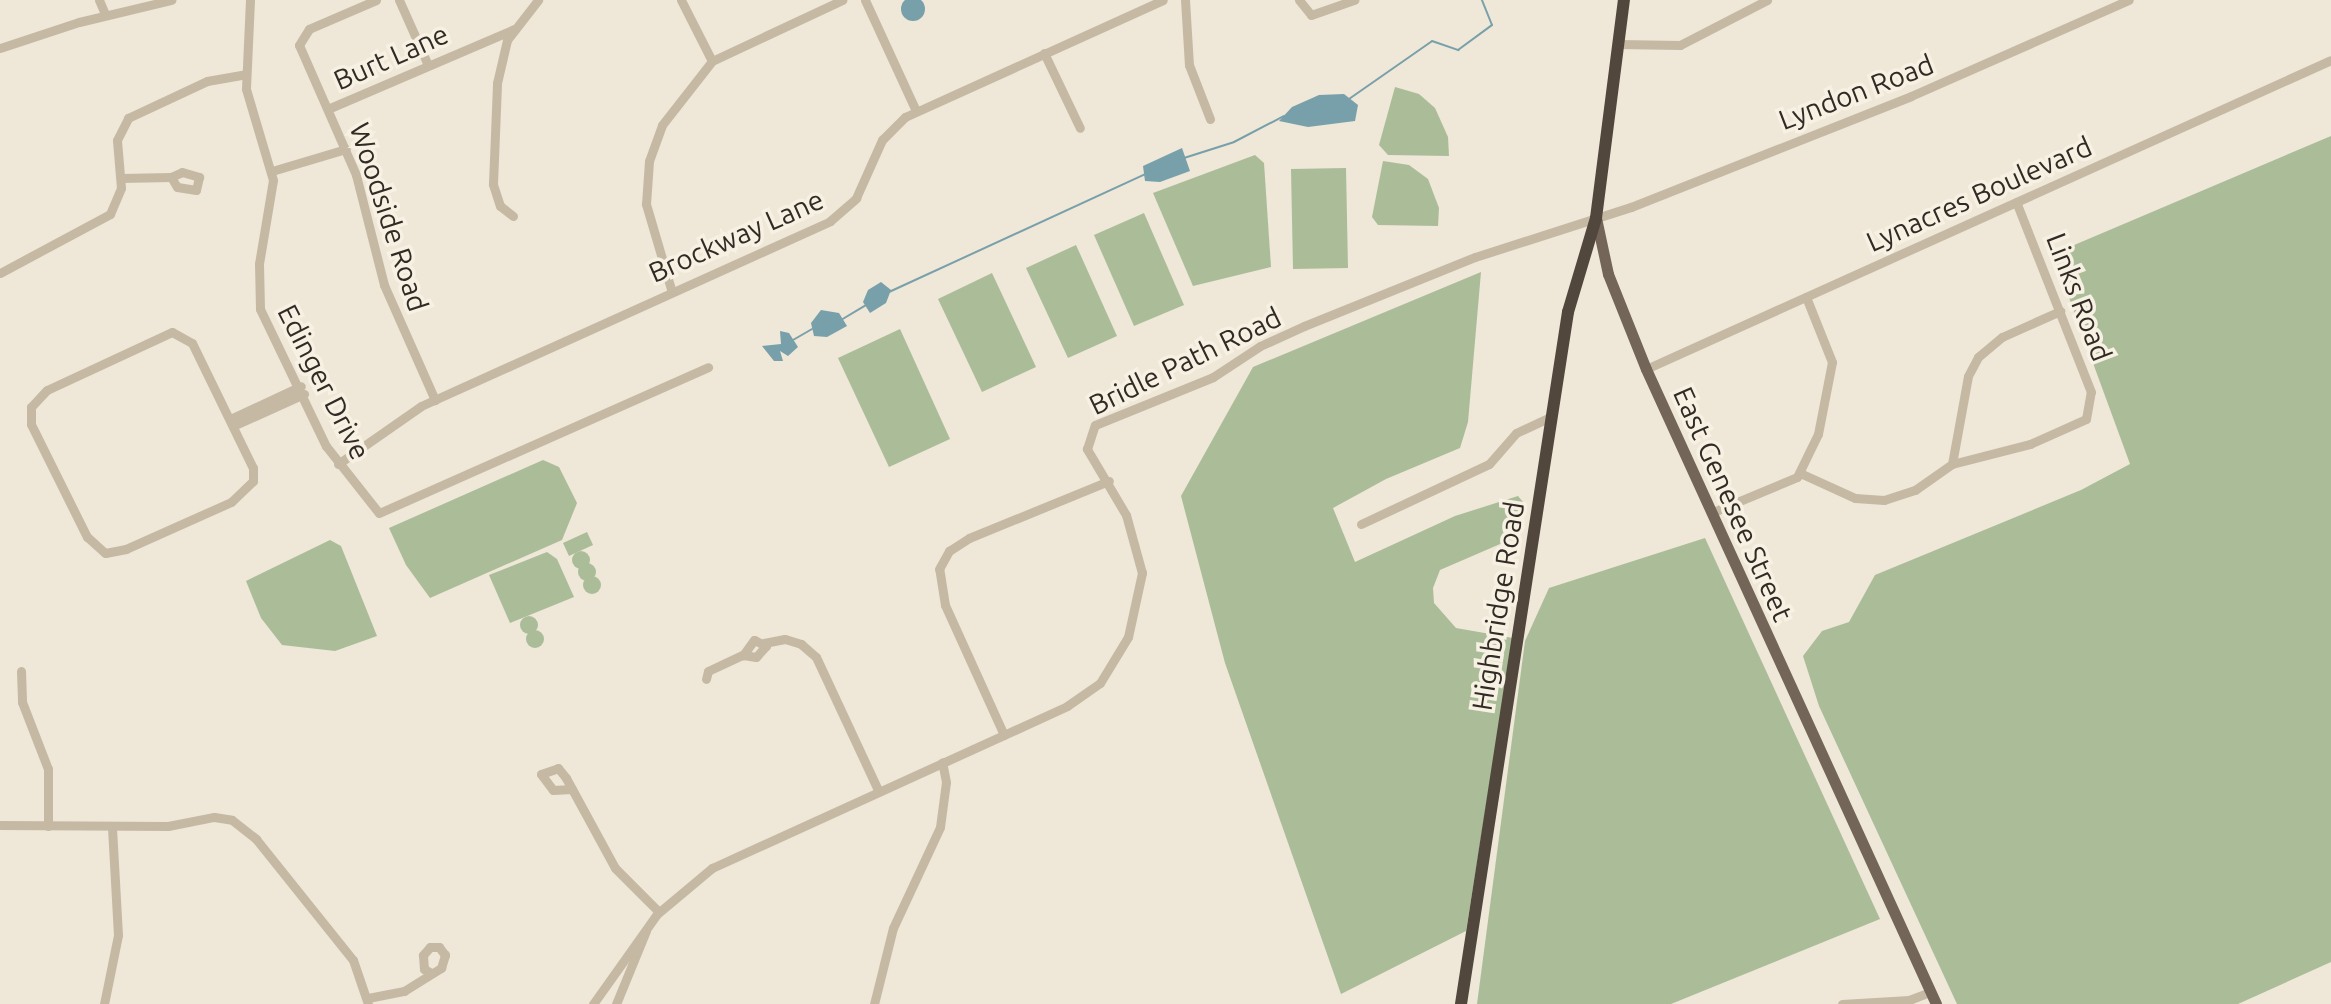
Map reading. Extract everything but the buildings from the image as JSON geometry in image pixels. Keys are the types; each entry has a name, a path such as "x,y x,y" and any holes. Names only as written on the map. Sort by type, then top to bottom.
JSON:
{"highway":[{"name":"East Genesee Street","path":"1596,218 1624,0"},
{"name":"Highbridge Road","path":"1461,1004 1568,312 1596,218"}],"main road":[{"name":"East Genesee Street","path":"1596,218 1608,274 1646,369 1933,998"}],"street":[{"path":"99,0 105,14"},
{"path":"0,48 105,14 171,0"},
{"name":"Edinger Drive","path":"250,0 245,74 272,171 258,301 271,336 303,390 338,464 379,513 708,367"},
{"name":"Woodside Road","path":"376,0 309,29 299,42 346,149 382,280 435,400"},
{"path":"399,0 428,65"},
{"path":"513,216 500,206 494,192 492,159 497,83 514,29 538,0"},
{"path":"681,0 712,61"},
{"path":"671,289 648,223 649,161 675,103 712,61 842,0"},
{"path":"865,0 916,111"},
{"name":"Brockway Lane","path":"338,464 435,400 843,212 866,183 882,140 916,111 1163,0"},
{"path":"1185,0 1189,65 1210,119"},
{"path":"1299,0 1311,15 1354,0"},
{"path":"1618,44 1680,45 1767,0"},
{"name":"Lyndon Road","path":"1596,218 1911,96 2129,0"},
{"name":"Burt Lane","path":"330,108 514,29"},
{"path":"1044,53 1080,128"},
{"name":"Lynacres Boulevard","path":"1646,369 2331,60"},
{"path":"0,273 110,214 119,200 121,178 116,149 128,118 207,81 245,74"},
{"path":"272,171 346,149"},
{"path":"121,178 171,177"},
{"name":"Links Road","path":"1952,464 2058,434 2077,425 2091,410 2091,392 2016,202"},
{"name":"Bridle Path Road","path":"593,1004 659,912 733,856 1087,695 1110,671 1128,637 1142,573 1132,532 1109,481 1087,449 1089,432 1102,422 1213,377 1260,346 1304,326 1475,257 1596,218"},
{"path":"1711,513 1800,473 1818,434 1832,369 1829,347 1806,297"},
{"path":"1800,473 1855,498 1884,500 1915,490 1952,464 1968,376 1978,357 2002,337 2060,311"},
{"path":"172,332 192,343 232,423 253,468 246,493 110,553 100,551 87,537 35,434 30,413 47,390 172,332"},
{"path":"232,423 303,390"},
{"path":"1361,524 1489,464 1516,433 1552,416"},
{"path":"1004,735 945,605 939,569 949,551 969,538 1109,481"},
{"path":"706,679 708,671 743,655 756,657 765,651 764,643 785,639 801,644 816,657 878,790"},
{"path":"21,671 22,702 48,769 48,826"},
{"path":"874,1004 893,928 940,827 946,782 942,762"},
{"path":"572,789 615,868 659,912"},
{"path":"0,825 168,826 214,817 243,827 353,960 368,1001 404,991 431,973"},
{"path":"103,1004 118,935 112,827"},
{"name":"Bridle Path Road","path":"616,1004 646,931"},
{"path":"1842,1004 1933,998"}],"green space":[{"path":"1395,87 1419,94 1435,108 1448,137 1449,156 1388,155 1379,145"},
{"path":"2331,136 2331,962 2238,1004 1957,1004 1819,706 1803,656 1822,631 1849,622 1875,575 2081,490 2130,464 2053,254"},
{"path":"1255,155 1264,163 1271,267 1193,286 1153,193"},
{"path":"1383,161 1409,165 1428,179 1439,208 1438,226 1378,225 1372,217"},
{"path":"1346,168 1348,268 1293,269 1291,169"},
{"path":"1144,213 1184,305 1134,326 1094,235"},
{"path":"1076,245 1117,336 1068,358 1026,268"},
{"path":"1481,272 1468,422 1460,448 1386,479 1333,508 1355,562 1455,516 1518,496 1523,502 1514,538 1440,570 1433,588 1434,603 1456,628 1513,638 1466,931 1341,994 1225,663 1181,496 1253,367"},
{"path":"992,273 1036,367 982,392 938,299"},
{"path":"900,329 950,439 889,467 838,358"},
{"path":"543,460 559,467 577,503 562,540 430,598 406,565 389,528"},
{"path":"587,532 593,545 569,556 563,543"},
{"path":"1705,538 1880,919 1671,1004 1477,1004 1525,641 1549,588"},
{"path":"330,540 341,546 377,636 335,651 282,645 261,618 246,581"},
{"path":"577,551 585,551 590,560 588,567 577,569 572,564 572,556"},
{"path":"547,552 557,559 574,597 510,623 489,575"},
{"path":"583,563 591,563 596,572 594,579 583,581 578,576 578,568"},
{"path":"588,576 596,576 601,585 599,592 588,594 583,589 583,581"},
{"path":"525,616 533,616 538,625 536,632 525,634 520,629 520,621"},
{"path":"531,630 539,630 544,639 542,646 531,648 526,643 526,635"}],"water":[{"path":"913,-3 921,1 925,9 921,17 913,21 905,17 901,9 905,1"},
{"path":"1344,94 1358,105 1355,121 1308,127 1279,121 1292,107 1319,95"},
{"path":"1182,148 1190,171 1160,182 1145,181 1143,166"},
{"path":"881,282 891,290 886,303 870,313 863,302 868,290"},
{"path":"821,310 839,313 847,326 827,337 814,336 811,323"},
{"path":"780,331 789,333 798,347 788,356 780,351 783,361 774,361 762,346 781,344"}],"waterway":[{"path":"1349,99 1432,41 1458,50 1492,25 1482,0"},
{"path":"1184,158 1234,142 1284,116"},
{"path":"889,292 1145,174"},
{"path":"841,320 866,305"},
{"path":"793,340 812,329"}]}
